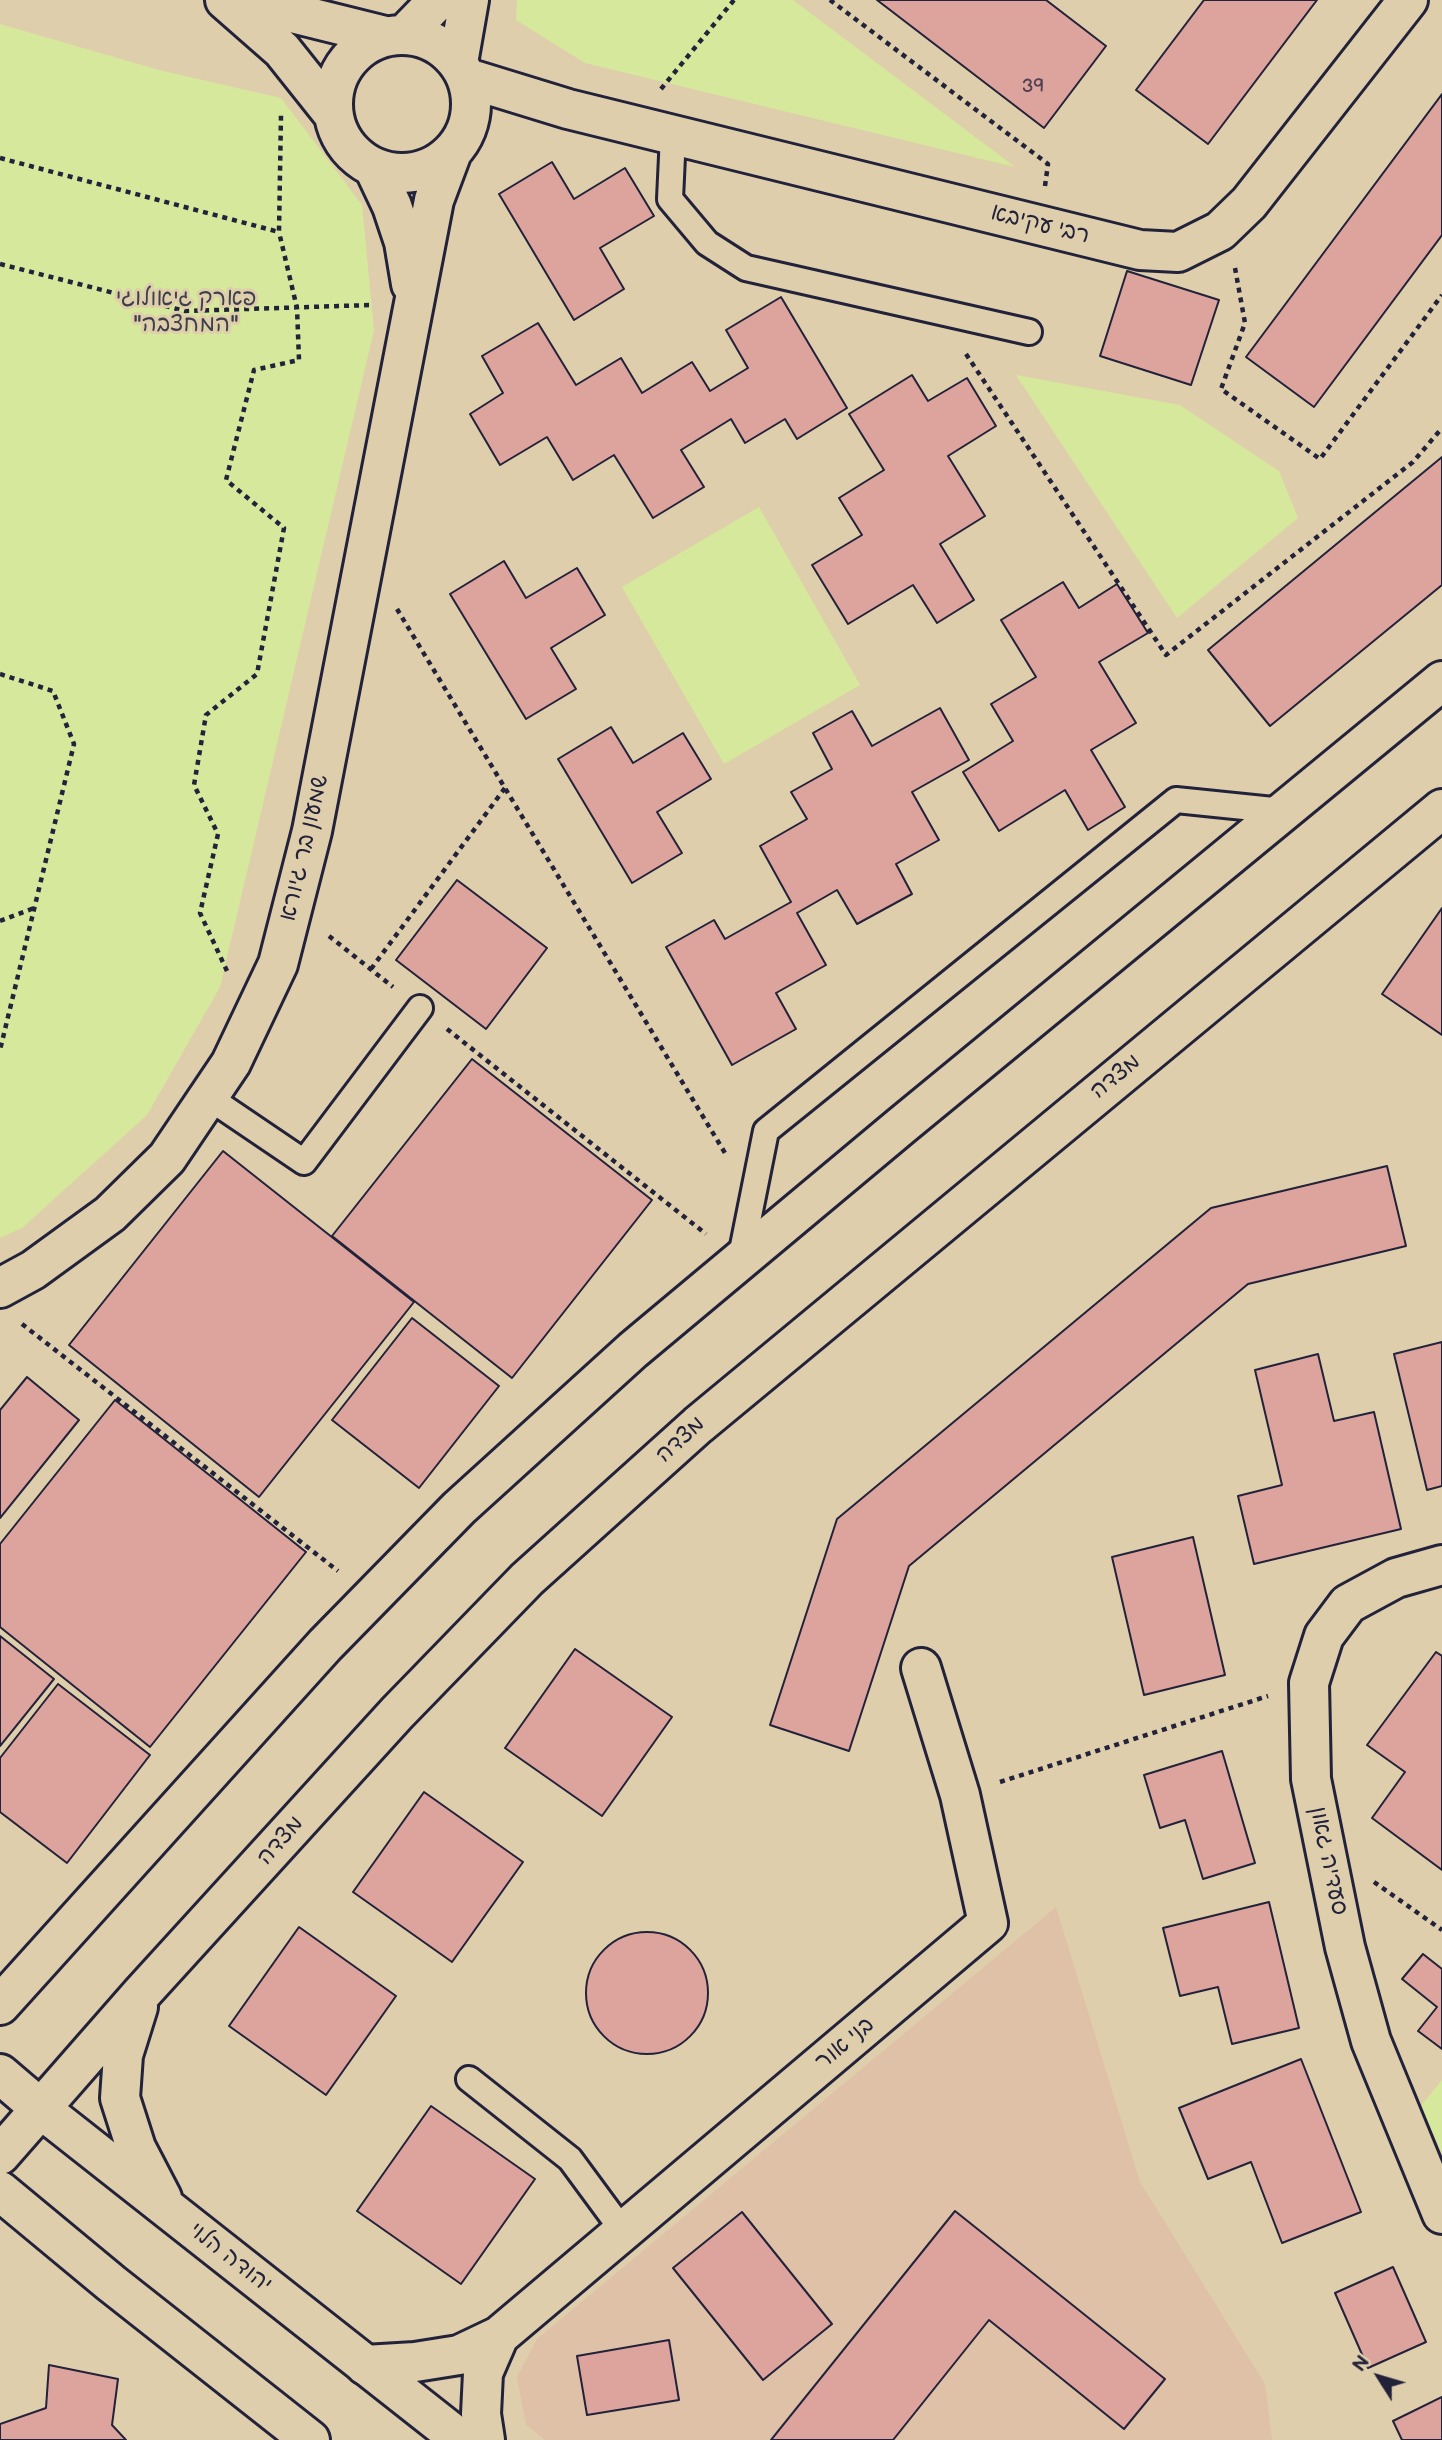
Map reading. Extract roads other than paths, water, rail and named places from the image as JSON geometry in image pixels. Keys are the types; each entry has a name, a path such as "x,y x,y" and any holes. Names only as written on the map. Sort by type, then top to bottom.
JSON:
{"street":[{"path":"225,0 282,50 333,114"},
{"path":"240,0 395,35 425,38 444,48 462,70 471,95 471,113 459,142 435,165 415,172 394,173 373,168 354,154 340,136 333,114 333,93 339,74 351,57 366,44 395,35 438,0"},
{"path":"462,70 469,0"},
{"name":"רבי עקיבא","path":"462,70 568,109 1140,250 1178,252 1220,231 1249,203 1280,167 1408,0"},
{"name":"רבי עקיבא","path":"459,142 503,117 568,109"},
{"name":"שמעון בר גיורא","path":"0,1289 33,1270 110,1214 167,1158 231,1063 278,964 312,831 434,200 459,142"},
{"name":"שמעון בר גיורא","path":"373,168 392,205 404,242 414,303"},
{"path":"0,2005 316,1655 459,1508 634,1350 1442,681"},
{"name":"מצדה","path":"0,2155 141,1994 397,1713 537,1570 698,1424 1442,809"},
{"name":"סעדיה גאון","path":"1442,1565 1396,1578 1348,1604 1324,1636 1309,1683 1311,1779 1345,1947 1371,2041 1442,2214"},
{"name":"בני אור","path":"365,2365 459,2356 499,2336 989,1923 960,1795 921,1668"},
{"path":"0,1963 62,1935"},
{"path":"141,1994 123,2055 120,2098 136,2148 168,2210"},
{"name":"יהודה הלוי","path":"0,2074 461,2440"},
{"path":"0,2191 308,2439"},
{"name":"בני אור","path":"485,2440 481,2414 483,2373 499,2336"}],"lane":[{"path":"673,135 670,198 707,243 746,268 1029,332"},
{"path":"740,1261 766,1131 1176,800 1283,811"},
{"path":"208,1097 304,1161 420,1008"},
{"path":"469,2079 570,2159 623,2231"}],"park label":[{"name":"פארק גיאולוגי \"המחצבה\"","path":"186,312"}]}
